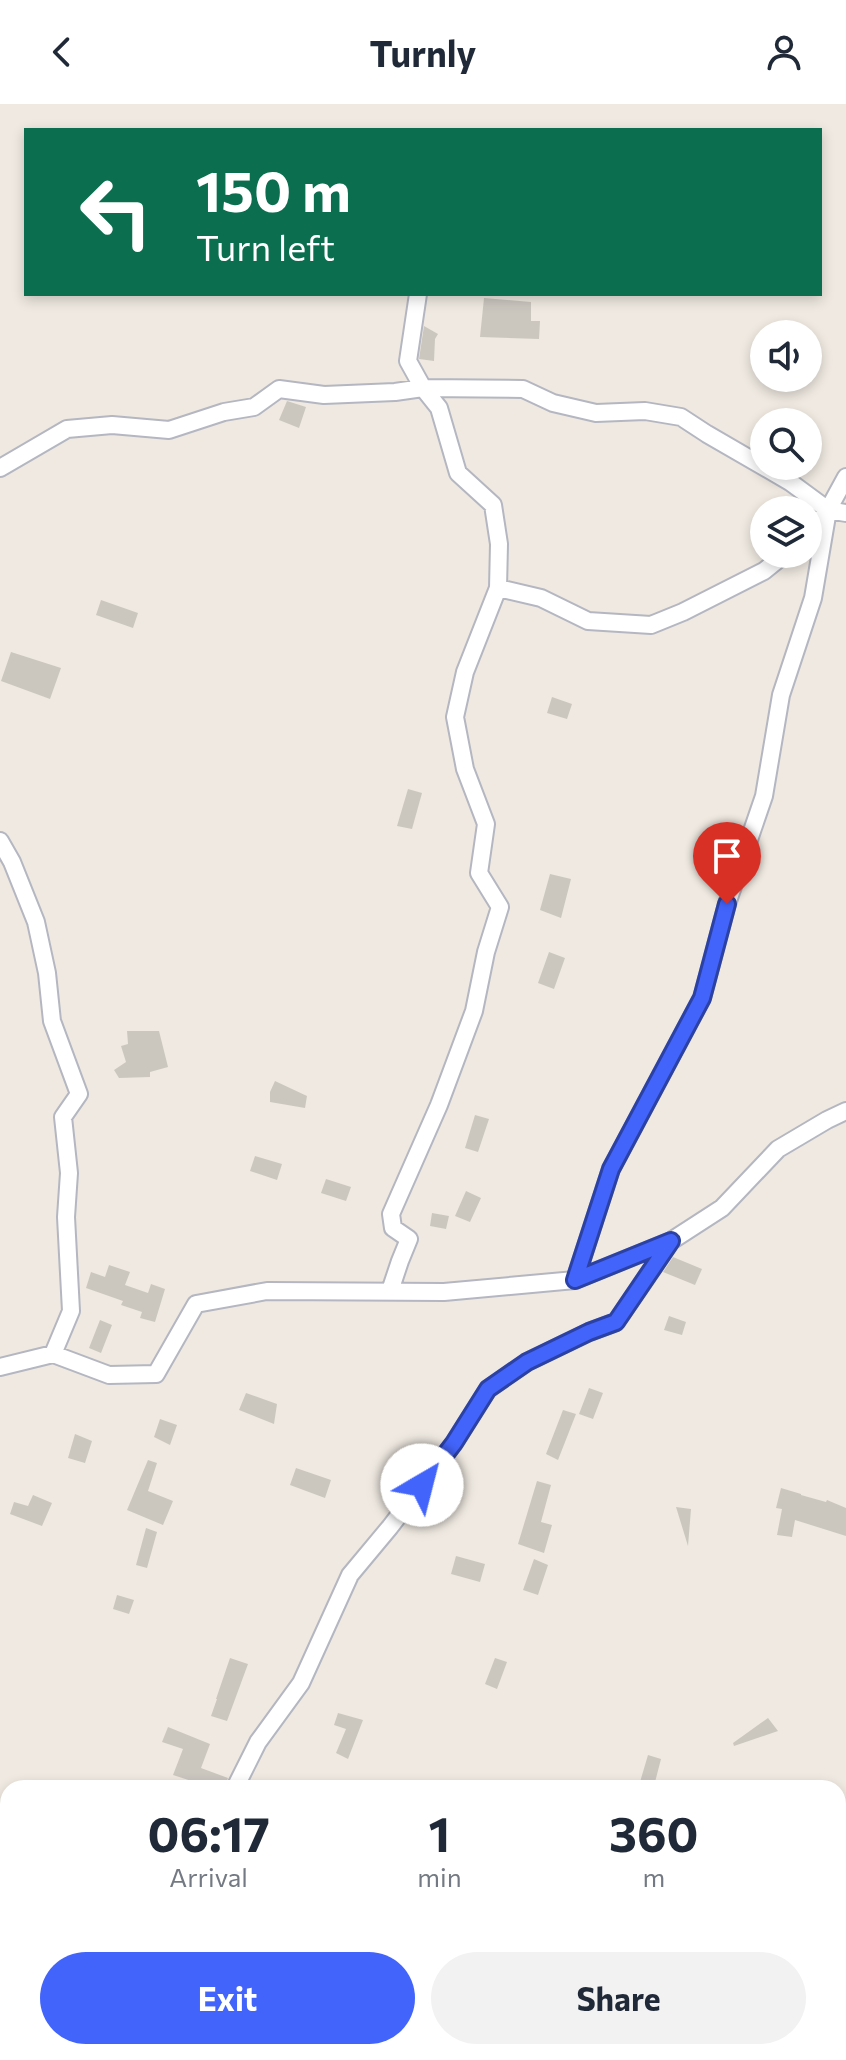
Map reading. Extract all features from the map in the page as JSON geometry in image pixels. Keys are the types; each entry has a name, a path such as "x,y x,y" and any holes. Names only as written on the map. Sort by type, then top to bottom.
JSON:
{"street":[{"path":"390,1291 409,1239 393,1228 391,1214 439,1105 474,1011 486,952 500,907 479,873 486,824 465,769 455,717 465,672 498,588 499,544 493,505 458,473 439,408 408,361 418,296"},
{"path":"0,468 67,429 112,425 169,430 224,412 254,407 279,389 324,395 423,388 523,389 553,403 596,413 645,411 681,417 790,482 828,510 846,513"},
{"path":"822,518 846,477"},
{"path":"575,1280 611,1169 702,998 727,904 764,796 781,695 813,598 828,510"},
{"path":"498,588 541,598 588,621 651,625 768,568"},
{"path":"0,841 12,862 36,922 47,973 52,1021 79,1094 63,1117 69,1173 66,1217 71,1311 53,1354"},
{"path":"0,1367 53,1354 109,1375 156,1374 196,1304 267,1291 444,1292 575,1280 671,1241 722,1208 778,1149 846,1111"},
{"path":"239,1780 258,1742 301,1683 350,1575 454,1443 488,1389 527,1362 616,1322 671,1241"}],"building":[{"path":"484,298 531,302 531,321 540,321 539,339 480,337"},
{"path":"424,326 438,334 434,361 419,359"},
{"path":"287,401 306,407 299,428 279,420"},
{"path":"101,600 138,613 133,628 96,615"},
{"path":"11,652 61,668 50,699 1,681"},
{"path":"552,697 572,704 567,719 547,713"},
{"path":"408,789 422,793 412,829 397,826"},
{"path":"550,874 571,879 561,918 540,910"},
{"path":"549,952 565,958 554,989 538,983"},
{"path":"127,1031 159,1031 168,1067 150,1072 150,1077 119,1078 114,1070 126,1062 121,1046 128,1044"},
{"path":"275,1081 307,1096 305,1108 270,1102"},
{"path":"475,1115 489,1119 478,1152 465,1148"},
{"path":"255,1156 282,1164 277,1180 250,1171"},
{"path":"326,1179 351,1187 346,1201 321,1193"},
{"path":"466,1191 481,1198 470,1222 455,1216"},
{"path":"432,1213 449,1216 446,1229 430,1226"},
{"path":"673,1257 702,1269 695,1285 663,1272"},
{"path":"109,1265 130,1272 125,1285 148,1293 151,1284 165,1289 155,1322 140,1318 142,1312 121,1305 123,1301 86,1288 91,1272 105,1277"},
{"path":"669,1316 686,1322 682,1335 664,1330"},
{"path":"100,1320 112,1325 101,1353 89,1348"},
{"path":"589,1388 603,1393 593,1419 579,1414"},
{"path":"246,1393 277,1404 274,1424 239,1410"},
{"path":"563,1410 576,1414 558,1460 546,1454"},
{"path":"160,1419 177,1425 170,1445 154,1437"},
{"path":"75,1434 92,1441 85,1463 68,1458"},
{"path":"148,1460 157,1463 148,1491 173,1501 163,1525 127,1510"},
{"path":"296,1468 331,1480 325,1498 290,1485"},
{"path":"537,1481 551,1485 541,1522 552,1525 544,1553 518,1544"},
{"path":"781,1488 846,1508 846,1536 795,1520 792,1537 777,1535 782,1509 776,1508"},
{"path":"33,1495 52,1503 42,1526 10,1514 14,1502 28,1506"},
{"path":"676,1507 691,1509 688,1546"},
{"path":"146,1528 157,1532 147,1568 136,1565"},
{"path":"456,1556 485,1564 480,1582 451,1574"},
{"path":"534,1559 548,1565 538,1595 523,1590"},
{"path":"117,1595 134,1600 129,1614 113,1609"},
{"path":"230,1658 248,1664 227,1721 211,1716"},
{"path":"495,1658 507,1662 497,1689 485,1684"},
{"path":"338,1713 363,1720 348,1759 336,1753 346,1729 334,1725"},
{"path":"768,1718 778,1731 734,1746 733,1743"},
{"path":"168,1727 210,1744 201,1768 227,1780 188,1780 173,1775 183,1749 162,1742"},
{"path":"648,1755 661,1759 656,1780 641,1780"}],"route":[{"path":"422,1485 454,1443 488,1389 527,1362 616,1322 671,1241 575,1280 611,1169 702,998 727,904"}]}
